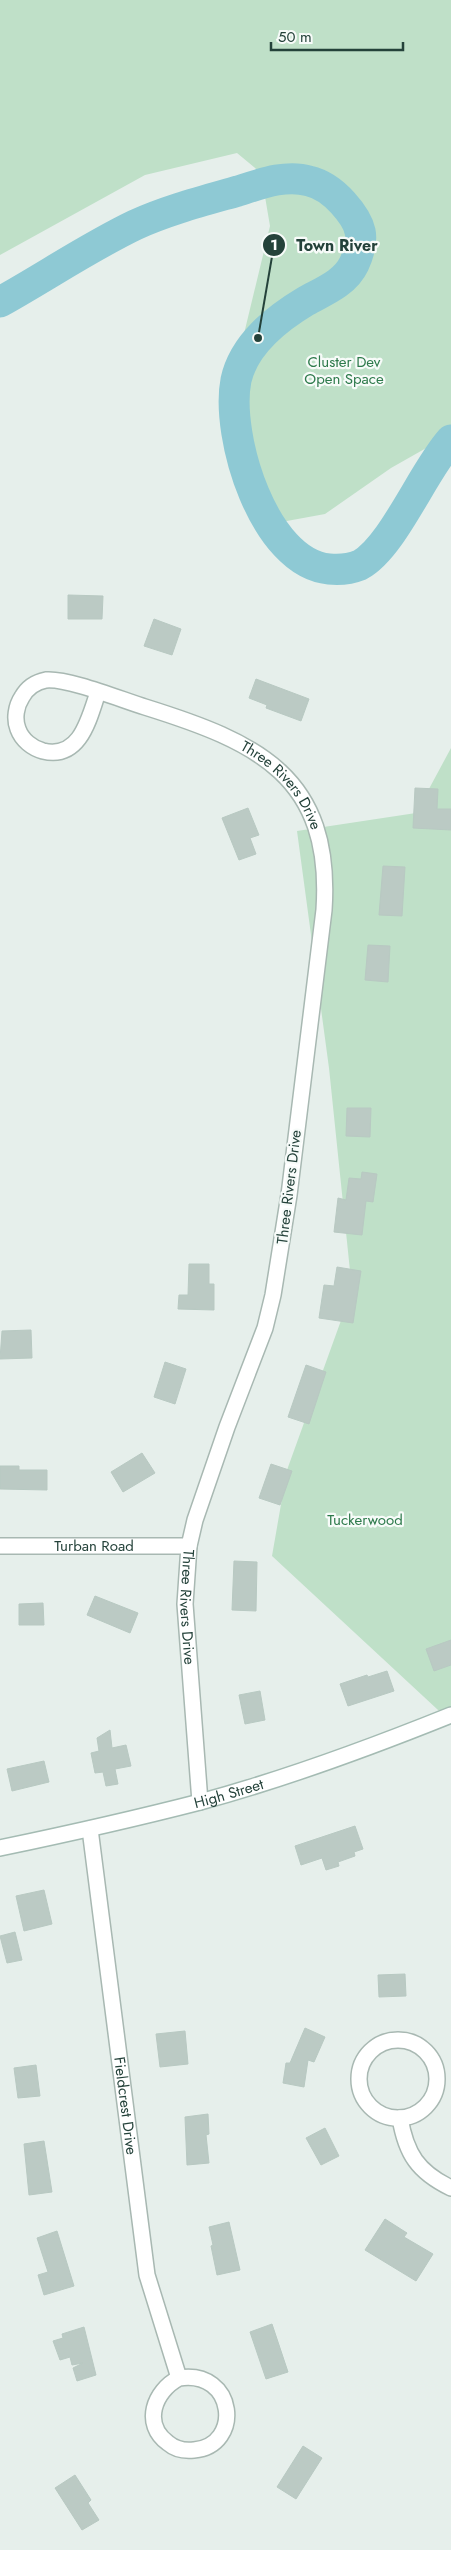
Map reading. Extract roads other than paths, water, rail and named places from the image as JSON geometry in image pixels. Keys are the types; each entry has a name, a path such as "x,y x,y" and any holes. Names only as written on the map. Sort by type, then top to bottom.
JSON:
{"street":[{"name":"Three Rivers Drive","path":"98,692 83,734 77,742 62,751 53,752 36,748 22,737 18,729 16,713 20,698 38,683 61,681 98,692 207,727 238,741 269,761 294,787 313,817 324,851 326,870 320,949 289,1195 273,1295 265,1328 224,1436 195,1520 189,1546 186,1604 200,1802"},
{"name":"Turban Road","path":"0,1546 189,1546"},
{"name":"High Street","path":"0,1848 90,1829 200,1802 325,1762 451,1715"},
{"name":"Fieldcrest Drive","path":"90,1829 146,2275 179,2378"},
{"path":"395,2040 403,2040 420,2047 432,2059 437,2076 434,2093 430,2101 417,2113 400,2118 382,2115 374,2110 367,2103 359,2086 360,2068 370,2052 377,2046 395,2040"},
{"path":"400,2118 404,2140 413,2158 428,2174 451,2188"},
{"path":"179,2378 198,2378 208,2381 222,2395 226,2404 227,2414 222,2432 208,2446 198,2450 188,2451 174,2446 161,2437 156,2428 154,2408 156,2398 166,2386 179,2378"}],"waterway":[{"path":"0,302 101,243 135,225 160,215 282,179 300,179 314,182 332,192 349,211 358,225 361,239 358,255 350,271 333,286 306,301 273,324 254,344 240,367 236,380 234,404 237,432 243,463 254,493 268,521 286,545 306,561 329,569 341,569 360,565 372,556 396,526 440,454 451,440"}],"place":[{"name":"Town River","path":"258,338"}],"park label":[{"name":"Cluster Dev Open Space","path":"344,370"},
{"name":"Tuckerwood","path":"365,1520"}]}
